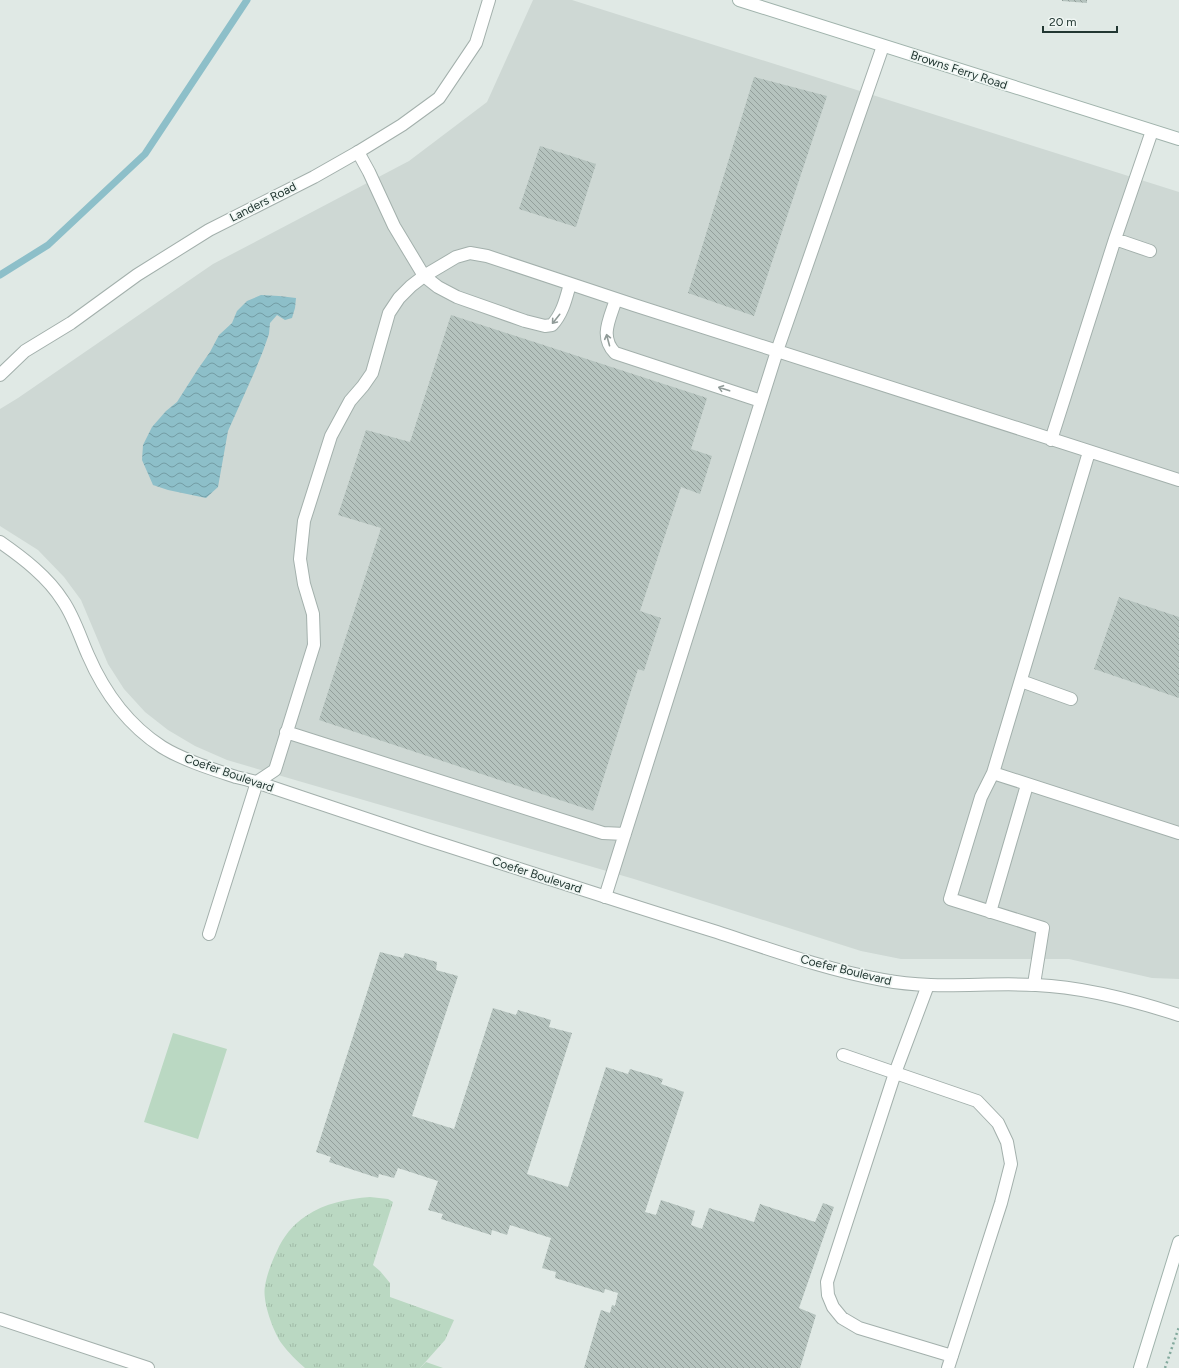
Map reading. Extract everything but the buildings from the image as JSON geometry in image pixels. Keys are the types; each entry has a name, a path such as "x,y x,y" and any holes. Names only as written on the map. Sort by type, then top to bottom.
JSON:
{"street":[{"name":"Landers Road","path":"0,375 25,351 70,323 137,275 209,230 314,177 358,152 402,125 439,98 476,43 489,0"},
{"name":"Browns Ferry Road","path":"739,0 1179,139"},
{"path":"605,897 777,351 883,46"},
{"path":"1051,440 1115,239 1152,131"},
{"path":"358,152 394,226 424,276 438,288 457,297 525,321 544,326 552,325 558,318 570,284"},
{"path":"1115,239 1150,251"},
{"path":"209,934 257,782 274,770 314,646 313,614 304,584 300,560 304,521 331,436 350,401 372,373 389,313 399,298 424,276 456,257 470,252 487,256 1051,440 1179,480"},
{"path":"616,299 606,334 610,347 615,353 761,401"},
{"path":"1034,984 1043,928 950,899 981,797 993,774 1090,452"},
{"name":"Coefer Boulevard","path":"0,542 22,557 49,583 63,600 101,681 110,696 132,723 162,746 178,755 238,778 257,782 365,819 605,897 831,968 885,981 906,984 1034,984 1060,986 1150,1006 1179,1015"},
{"path":"1020,681 1071,699"},
{"path":"286,732 603,833 625,834"},
{"path":"993,774 1179,833"},
{"path":"990,912 1027,784"},
{"path":"928,985 895,1073 827,1282 828,1295 833,1307 842,1318 859,1328 952,1356"},
{"path":"842,1056 977,1101 998,1123 1008,1142 1011,1164 1001,1203 948,1368"},
{"path":"1140,1368 1179,1242"},
{"path":"0,1318 148,1368"}],"path":[{"path":"1165,1368 1179,1327"}],"shaded area":[{"path":"533,0 572,0 1179,192 1179,979 1152,978 1069,959 901,959 861,951 634,879 227,760 195,746 168,730 145,712 124,689 108,664 81,600 64,577 38,550 0,526 0,409 213,264 409,161 487,102"}],"green space":[{"path":"173,1033 227,1049 198,1139 144,1122"},
{"path":"370,1197 388,1199 393,1202 373,1265 390,1283 390,1297 454,1320 445,1340 420,1368 305,1368 282,1344 275,1332 269,1316 264,1292 268,1272 285,1236 306,1216 336,1202"},
{"path":"426,1362 443,1368 420,1368"}],"water":[{"path":"261,295 296,298 295,308 292,318 285,320 277,315 270,323 269,334 263,351 228,431 218,487 206,498 168,490 153,485 142,460 143,445 152,427 166,411 177,402 210,352 219,335 232,323 237,311 247,301"}],"waterway":[{"path":"0,275 48,245 145,154 247,0"}]}
